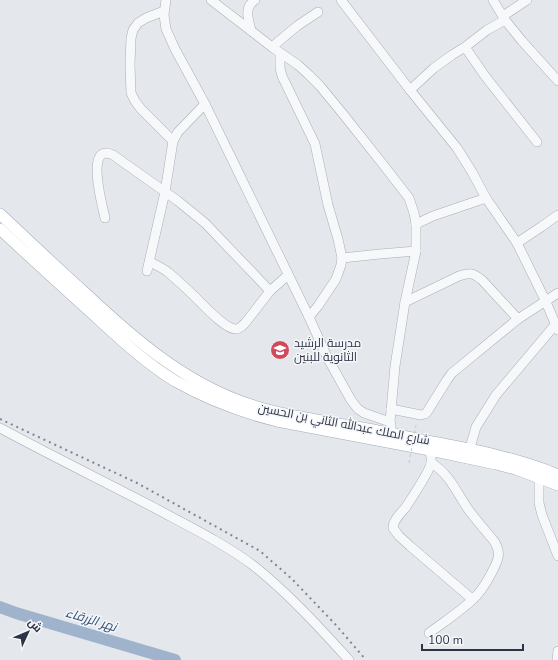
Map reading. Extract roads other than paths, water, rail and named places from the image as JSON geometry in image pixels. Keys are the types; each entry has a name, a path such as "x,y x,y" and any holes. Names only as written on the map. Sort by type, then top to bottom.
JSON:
{"main road":[{"name":"شارع الملك عبدالله الثاني بن الحسين","path":"0,214 144,358 164,373 187,387 220,403 258,416 496,464 516,469 558,485"},
{"name":"شارع الملك عبدالله الثاني بن الحسين","path":"0,229 99,313 169,364 206,387 245,403 271,411 310,419 390,428 530,464 558,475"}],"street":[{"path":"166,0 164,11 164,22 166,29 205,104 327,357 355,406 390,428 395,366 405,302 416,251 416,224 409,198 320,86 298,65 211,0"},
{"path":"251,30 247,13 251,3 255,0"},
{"path":"341,0 410,90 457,148 486,198 517,243 557,327 496,395 476,427 470,448"},
{"path":"493,0 522,42 558,81"},
{"path":"410,90 434,68 465,47 527,0"},
{"path":"164,11 146,18 138,23 133,30 131,38 130,65 131,93 141,109 173,142"},
{"path":"272,47 297,26 318,12"},
{"path":"465,47 485,76 537,142"},
{"path":"280,53 280,68 282,76 315,144 328,205 342,258 336,279 309,317"},
{"path":"147,271 165,192 173,142 178,132 205,104"},
{"path":"106,218 98,185 97,168 98,161 103,153 108,152 191,211 205,223 270,291"},
{"path":"416,224 433,216 486,198"},
{"path":"517,243 558,215"},
{"path":"342,258 416,251"},
{"path":"150,262 167,272 193,294 214,316 231,328 236,329 242,326 270,291 288,275"},
{"path":"405,302 459,276 468,273 475,274 518,319"},
{"path":"391,409 421,415 427,412 452,373 518,319 558,293"},
{"path":"0,428 230,549 278,587 315,623 349,660"},
{"path":"430,450 431,463 427,474 406,507 396,519 393,528 410,546 472,599"},
{"path":"429,633 478,594 486,583 496,564 499,552 494,541 468,510 448,479 437,466 431,463"},
{"path":"539,478 539,503 542,515 558,556"},
{"path":"556,660 558,651"}],"waterway":[{"name":"نهر الزرقاء","path":"0,607 175,660"}],"railway":[{"path":"0,419 137,483 260,551 292,579 335,624 366,660"}],"place":[{"name":"مدرسة الرشيد الثانوية للبنين","path":"280,350"}]}
